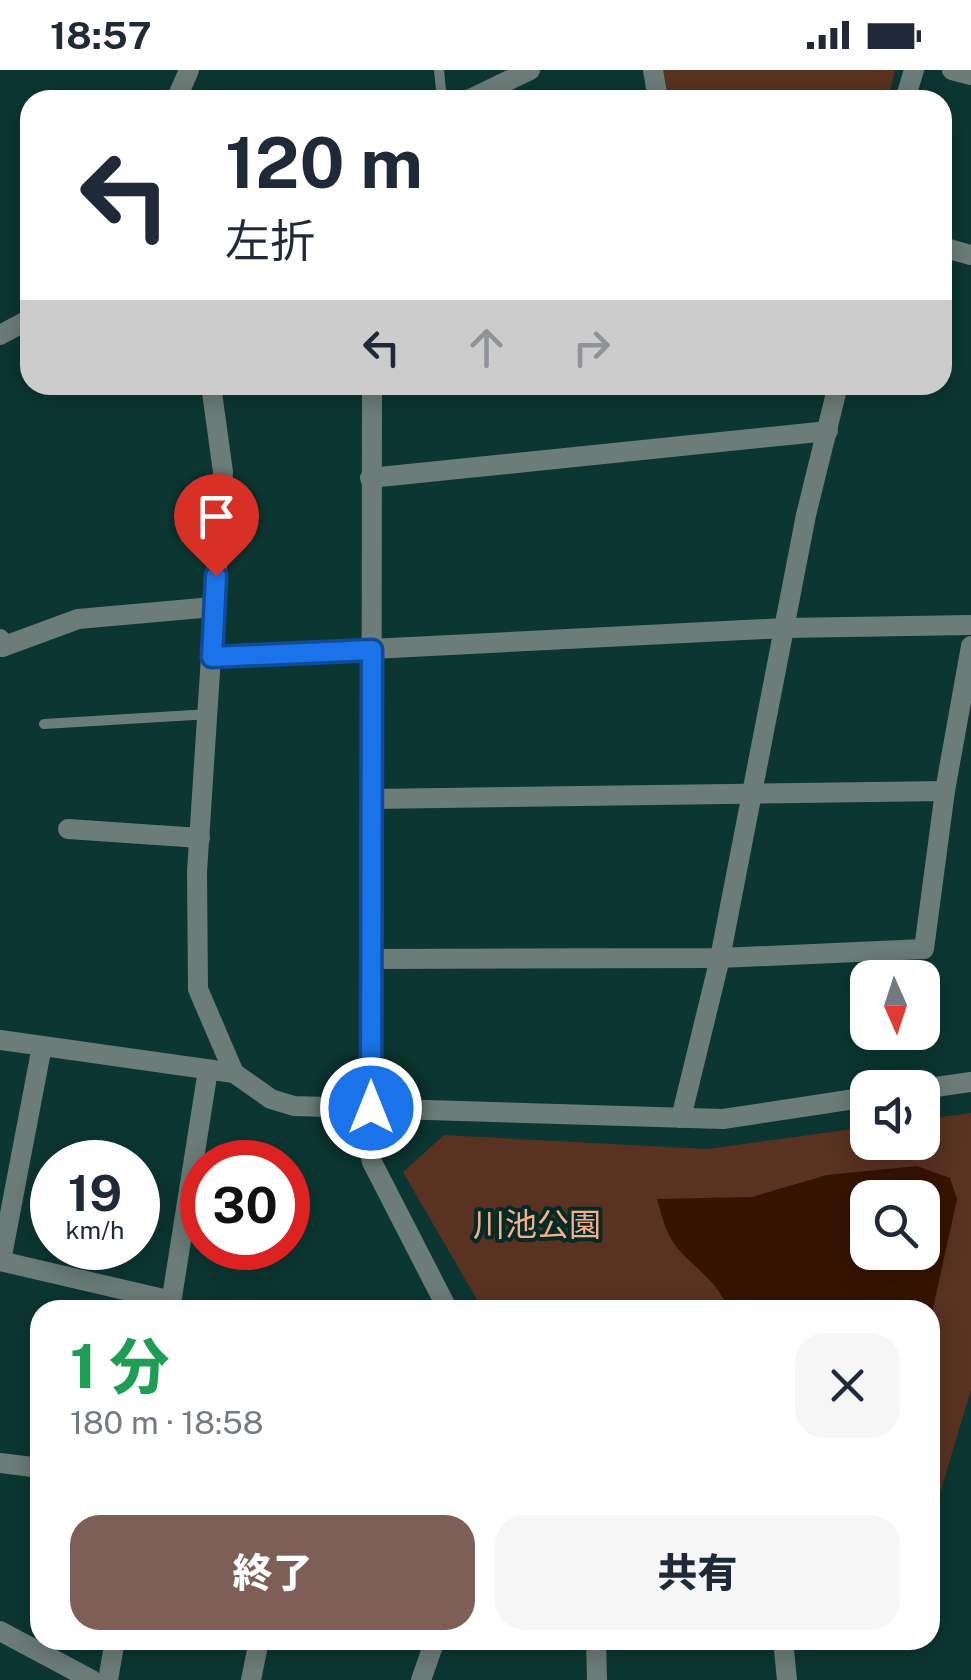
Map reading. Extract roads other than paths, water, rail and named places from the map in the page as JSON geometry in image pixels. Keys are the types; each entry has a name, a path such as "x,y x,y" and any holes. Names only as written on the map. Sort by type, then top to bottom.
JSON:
{"street":[{"path":"489,90 530,70"},
{"path":"952,70 971,76"},
{"path":"213,395 224,472 200,838 198,989 234,1073"},
{"path":"372,395 371,1108 366,1137 372,1162 443,1300"},
{"path":"681,1118 720,958 750,795 836,395"},
{"path":"370,478 828,431"},
{"path":"0,639 2,647 78,619 213,607"},
{"path":"212,657 785,628 971,625"},
{"path":"372,960 720,958 924,949 945,791 971,646"},
{"path":"372,799 945,791"},
{"path":"68,829 200,838"},
{"path":"0,1040 234,1073 271,1099 294,1106 723,1119 850,1101"},
{"path":"42,1046 0,1261 148,1300"},
{"path":"172,1300 208,1070"},
{"path":"940,1086 971,1082"},
{"path":"0,1463 30,1467"},
{"path":"0,1631 30,1647"},
{"path":"36,1650 92,1680"},
{"path":"108,1680 112,1650"},
{"path":"252,1680 256,1650"},
{"path":"421,1680 432,1650"},
{"path":"596,1650 597,1680"},
{"path":"784,1650 786,1680"}],"lane":[{"path":"44,724 210,714"}],"park label":[{"name":"川池公園","path":"537,1225"}]}
